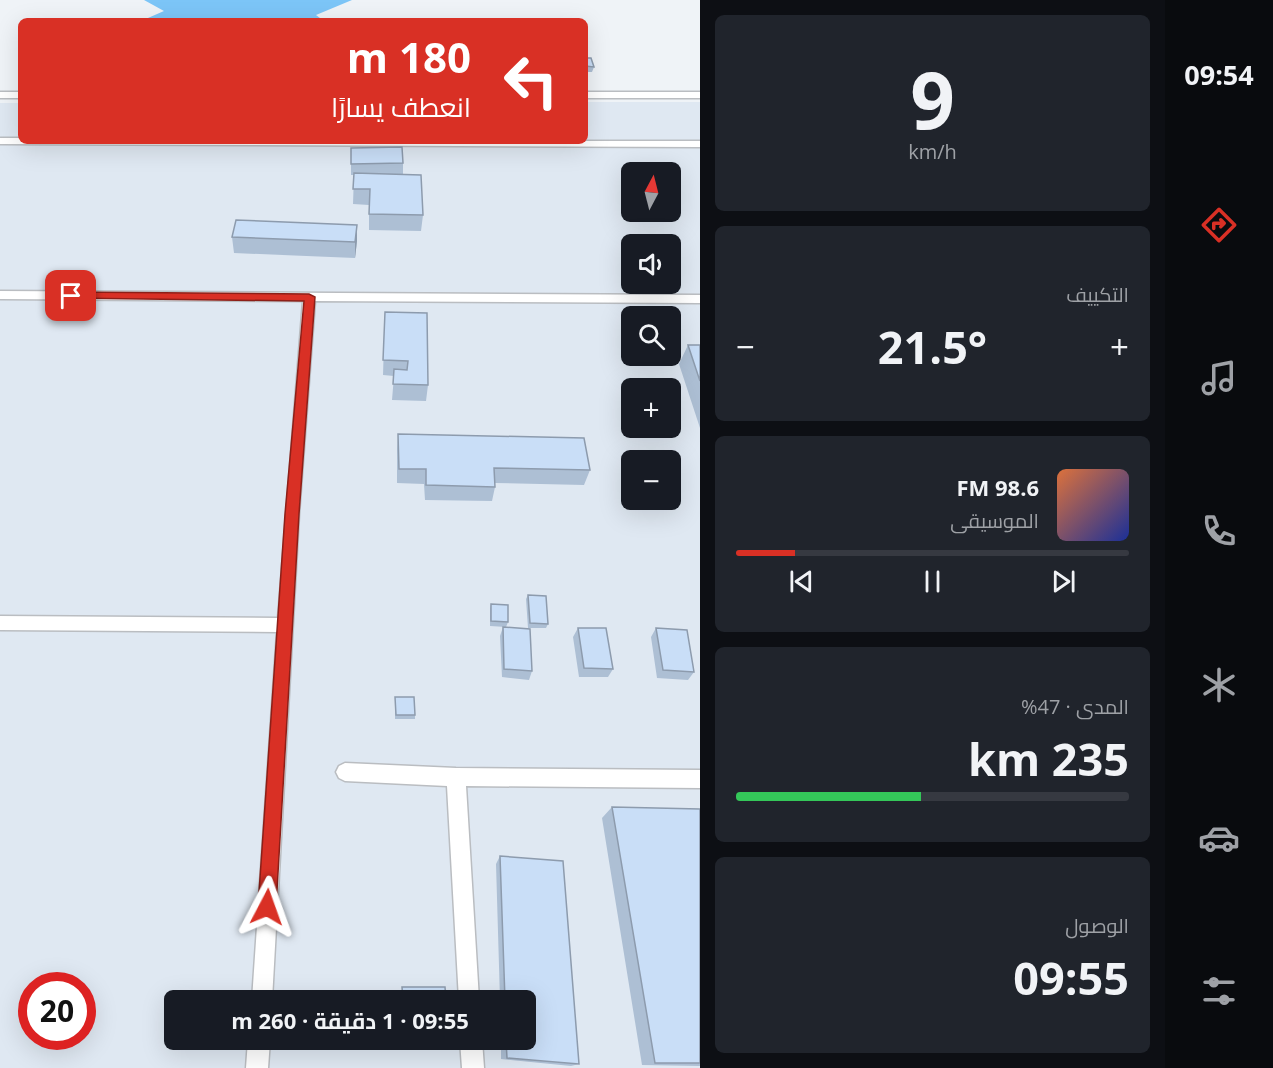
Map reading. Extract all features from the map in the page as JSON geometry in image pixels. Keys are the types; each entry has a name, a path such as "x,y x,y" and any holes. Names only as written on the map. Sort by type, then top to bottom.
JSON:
{"lane":[{"path":"0,95 18,95"},
{"path":"588,95 700,95"},
{"path":"0,141 18,141"},
{"path":"588,144 700,144"},
{"path":"0,296 700,299"},
{"path":"263,990 285,625 309,297"},
{"path":"0,623 285,625"},
{"path":"345,772 456,777 700,779"},
{"path":"456,777 468,990"},
{"path":"257,1068 258,1050"},
{"path":"472,1050 473,1068"}],"shaded area":[{"path":"588,102 700,102 700,1068 0,1068 0,103 18,103 18,144 588,144"}],"water":[{"path":"144,0 352,0 316,15 320,18 148,18 164,11"}],"building":[{"path":"588,58 591,58 594,67 588,66"},
{"path":"402,147 403,163 351,164 351,148"},
{"path":"354,173 421,175 423,215 369,214 370,189 353,189"},
{"path":"236,220 357,225 355,242 232,237"},
{"path":"385,312 427,313 428,385 393,384 394,369 407,370 408,361 383,360"},
{"path":"688,345 700,345 700,381"},
{"path":"398,434 584,438 590,470 494,468 495,487 426,485 426,469 399,469"},
{"path":"528,595 546,596 548,624 530,623"},
{"path":"491,604 508,605 508,622 491,621"},
{"path":"503,627 530,629 532,671 504,669"},
{"path":"578,628 606,628 613,669 584,668"},
{"path":"656,628 687,630 694,672 663,670"},
{"path":"395,697 414,697 415,715 396,715"},
{"path":"612,807 700,809 700,1063 655,1063"},
{"path":"500,856 563,861 579,1064 507,1058 507,1050 536,1050 536,990 505,990"},
{"path":"402,987 445,987 445,990 402,990"}],"route":[{"path":"71,296 309,297 292,514 267,907"}]}
